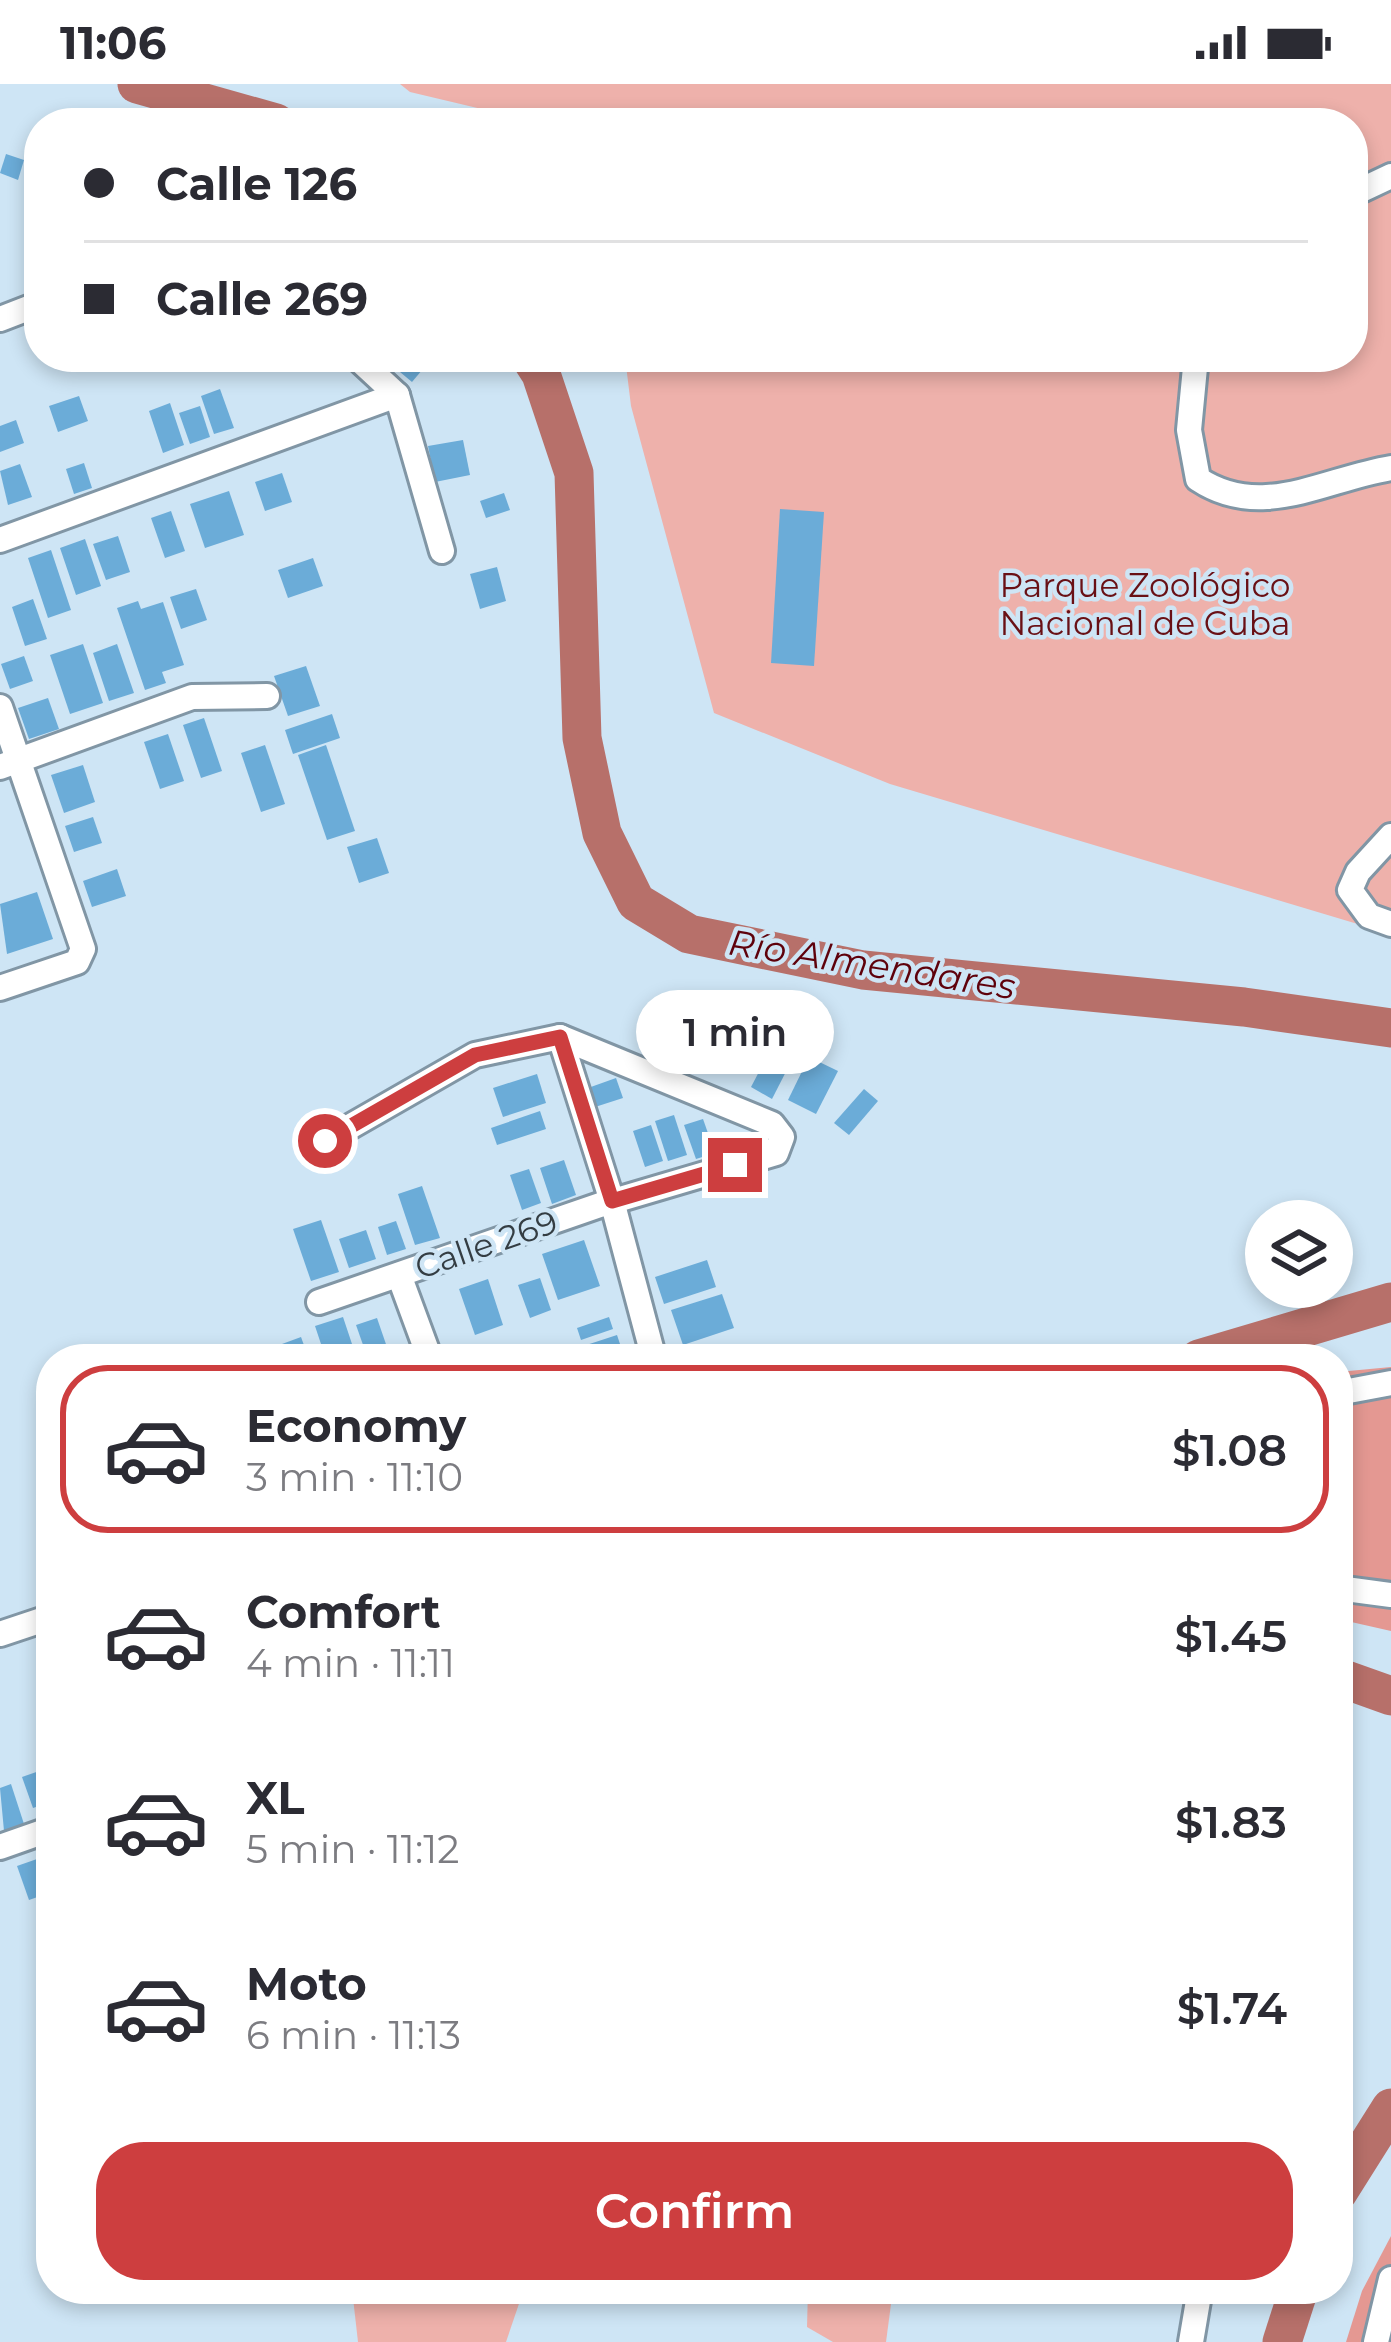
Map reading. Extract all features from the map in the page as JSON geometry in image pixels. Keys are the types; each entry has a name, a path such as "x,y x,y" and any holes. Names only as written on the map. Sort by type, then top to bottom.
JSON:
{"street":[{"path":"372,372 397,395 442,551"},
{"path":"1195,372 1191,454 1198,479 1213,489 1262,501 1391,468"},
{"path":"0,540 397,395"},
{"path":"9,764 192,697 268,695"},
{"path":"0,707 9,764 83,949 81,958 0,988"},
{"path":"1391,836 1358,872 1350,890 1369,916 1391,924"},
{"path":"325,1141 475,1055 560,1037 651,1344"},
{"name":"Calle 269","path":"319,1302 612,1201 776,1154 782,1137 772,1124 560,1037"},
{"path":"399,1274 425,1344"},
{"path":"1353,1390 1391,1383"},
{"path":"1353,1590 1391,1595"},
{"path":"0,1634 36,1622"},
{"path":"0,1846 36,1834"},
{"path":"1376,2342 1391,2279"},
{"path":"1191,2342 1197,2304"}],"green space":[{"name":"Parque Zoológico Nacional de Cuba","path":"400,84 1391,84 1391,934 890,784 714,713 631,406 627,372 1368,372 1368,108 478,108 410,92"},
{"path":"354,2304 519,2304 506,2342 358,2342"},
{"path":"808,2304 891,2304 886,2342 833,2342 807,2327"}],"shaded area":[{"path":"1391,1367 1391,1631 1353,1622 1353,1371"},
{"path":"1391,2236 1391,2342 1346,2342 1362,2291"}],"building":[{"path":"6,154 24,160 18,180 0,173"},
{"path":"400,372 420,372 412,382"},
{"path":"220,389 234,428 214,434 201,396"},
{"path":"79,396 88,421 58,432 49,406"},
{"path":"170,403 184,445 163,453 149,411"},
{"path":"200,406 210,437 190,444 179,413"},
{"path":"16,420 24,443 0,452 0,426"},
{"path":"463,440 470,475 435,482 428,446"},
{"path":"84,463 92,488 74,494 66,469"},
{"path":"20,464 32,497 8,505 0,471"},
{"path":"282,473 292,502 265,511 255,482"},
{"path":"229,491 244,535 205,548 190,504"},
{"path":"504,493 510,510 486,518 480,501"},
{"path":"780,509 824,512 814,666 771,663"},
{"path":"171,511 185,551 165,558 151,518"},
{"path":"118,536 130,572 106,580 93,544"},
{"path":"85,539 101,586 76,595 60,548"},
{"path":"51,550 71,610 48,618 28,558"},
{"path":"313,558 323,586 288,598 278,570"},
{"path":"497,567 506,601 480,609 470,574"},
{"path":"196,589 207,620 181,629 170,597"},
{"path":"33,599 47,639 25,646 12,607"},
{"path":"138,601 141,609 163,602 184,665 162,672 166,683 145,690 117,608"},
{"path":"83,644 103,703 70,714 50,655"},
{"path":"117,644 134,693 109,701 93,653"},
{"path":"24,656 33,681 10,689 1,664"},
{"path":"306,666 320,706 288,716 274,676"},
{"path":"48,698 59,729 29,739 18,708"},
{"path":"332,714 340,738 293,754 285,730"},
{"path":"204,718 222,771 201,778 183,725"},
{"path":"168,734 184,781 160,789 144,742"},
{"path":"265,745 285,804 261,812 241,753"},
{"path":"326,745 355,831 327,840 298,755"},
{"path":"83,765 95,802 64,813 51,775"},
{"path":"93,817 102,843 74,852 65,826"},
{"path":"377,838 389,873 359,883 347,847"},
{"path":"117,869 126,896 92,907 83,881"},
{"path":"37,892 53,939 7,954 0,904"},
{"path":"667,1016 694,1031 681,1055 654,1040"},
{"path":"774,1043 795,1054 772,1099 751,1087"},
{"path":"809,1057 838,1071 816,1114 788,1100"},
{"path":"537,1074 546,1103 503,1117 493,1088"},
{"path":"616,1078 623,1098 595,1107 588,1088"},
{"path":"864,1089 878,1101 849,1135 834,1123"},
{"path":"540,1111 546,1129 497,1145 491,1128"},
{"path":"674,1115 687,1155 668,1161 655,1121"},
{"path":"703,1119 715,1153 696,1159 684,1125"},
{"path":"651,1125 663,1161 645,1167 633,1131"},
{"path":"564,1160 576,1195 552,1204 540,1168"},
{"path":"529,1169 541,1203 522,1210 510,1175"},
{"path":"422,1186 440,1238 415,1245 398,1194"},
{"path":"321,1220 339,1272 311,1281 293,1229"},
{"path":"396,1221 406,1249 387,1255 378,1227"},
{"path":"366,1230 376,1259 349,1268 339,1239"},
{"path":"584,1240 600,1286 558,1300 542,1254"},
{"path":"707,1260 716,1287 664,1304 655,1277"},
{"path":"540,1278 551,1310 530,1318 518,1285"},
{"path":"488,1279 503,1325 475,1335 459,1289"},
{"path":"722,1294 734,1328 683,1344 671,1310"},
{"path":"343,1317 352,1344 321,1344 315,1326"},
{"path":"609,1317 613,1329 581,1340 577,1328"},
{"path":"377,1318 386,1344 363,1344 356,1325"},
{"path":"617,1335 620,1344 589,1344"},
{"path":"36,1772 36,1807 33,1808 22,1777"},
{"path":"11,1784 24,1824 4,1831 0,1788"},
{"path":"36,1859 36,1898 29,1900 17,1866"}],"waterway":[{"name":"Río Almendares","path":"137,84 223,108"},
{"name":"Río Almendares","path":"540,372 574,473 582,738 602,833 636,902 689,934 863,970 1244,1007 1391,1028"},
{"name":"Río Almendares","path":"1250,1344 1391,1302"},
{"name":"Río Almendares","path":"1353,1682 1391,1696"},
{"name":"Río Almendares","path":"1353,2168 1391,2108"},
{"name":"Río Almendares","path":"1282,2342 1294,2304"}],"route":[{"path":"325,1141 475,1055 560,1037 612,1201 735,1165"}]}
